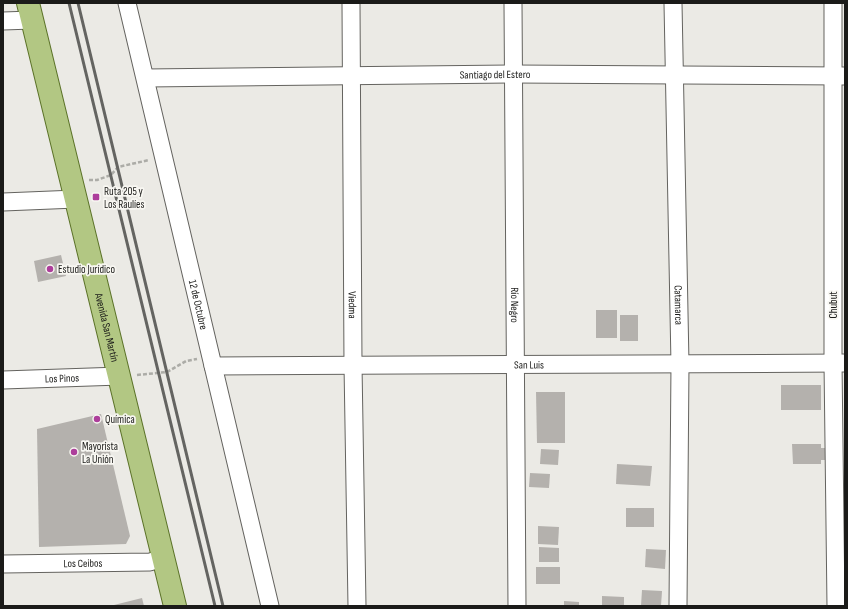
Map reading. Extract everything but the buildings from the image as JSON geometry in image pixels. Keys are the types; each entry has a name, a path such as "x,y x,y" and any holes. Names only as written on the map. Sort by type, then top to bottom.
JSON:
{"main road":[{"name":"Avenida San Martín","path":"19,14 70,194 157,560 175,606"},
{"name":"Avenida San Martín","path":"157,560 161,606"}],"street":[{"name":"12 de Octubre","path":"127,3 270,606"},
{"name":"Viedma","path":"351,3 353,365 357,606"},
{"name":"Río Negro","path":"513,3 517,606"},
{"name":"Catamarca","path":"673,3 680,364 678,606"},
{"name":"Chubut","path":"833,3 839,76 839,363 836,606"},
{"name":"Santiago del Estero","path":"146,78 351,77 513,74 839,76"},
{"path":"3,202 70,194"},
{"name":"San Luis","path":"212,361 353,365 515,366 839,363"},
{"name":"Los Pinos","path":"3,380 114,377"},
{"name":"Los Ceibos","path":"3,564 157,560"}],"path":[{"path":"70,194 97,180 111,175 118,167 150,160 164,155"},
{"path":"114,377 167,372 186,361 212,361"}],"railway":[{"path":"69,3 215,606"},
{"path":"78,3 223,606"}],"place":[{"name":"Ruta 205 y Los Raulíes","path":"96,197"},
{"name":"Estudio Jurídico","path":"50,269"},
{"name":"Química","path":"97,419"},
{"name":"Mayorista La Unión","path":"74,452"}]}
